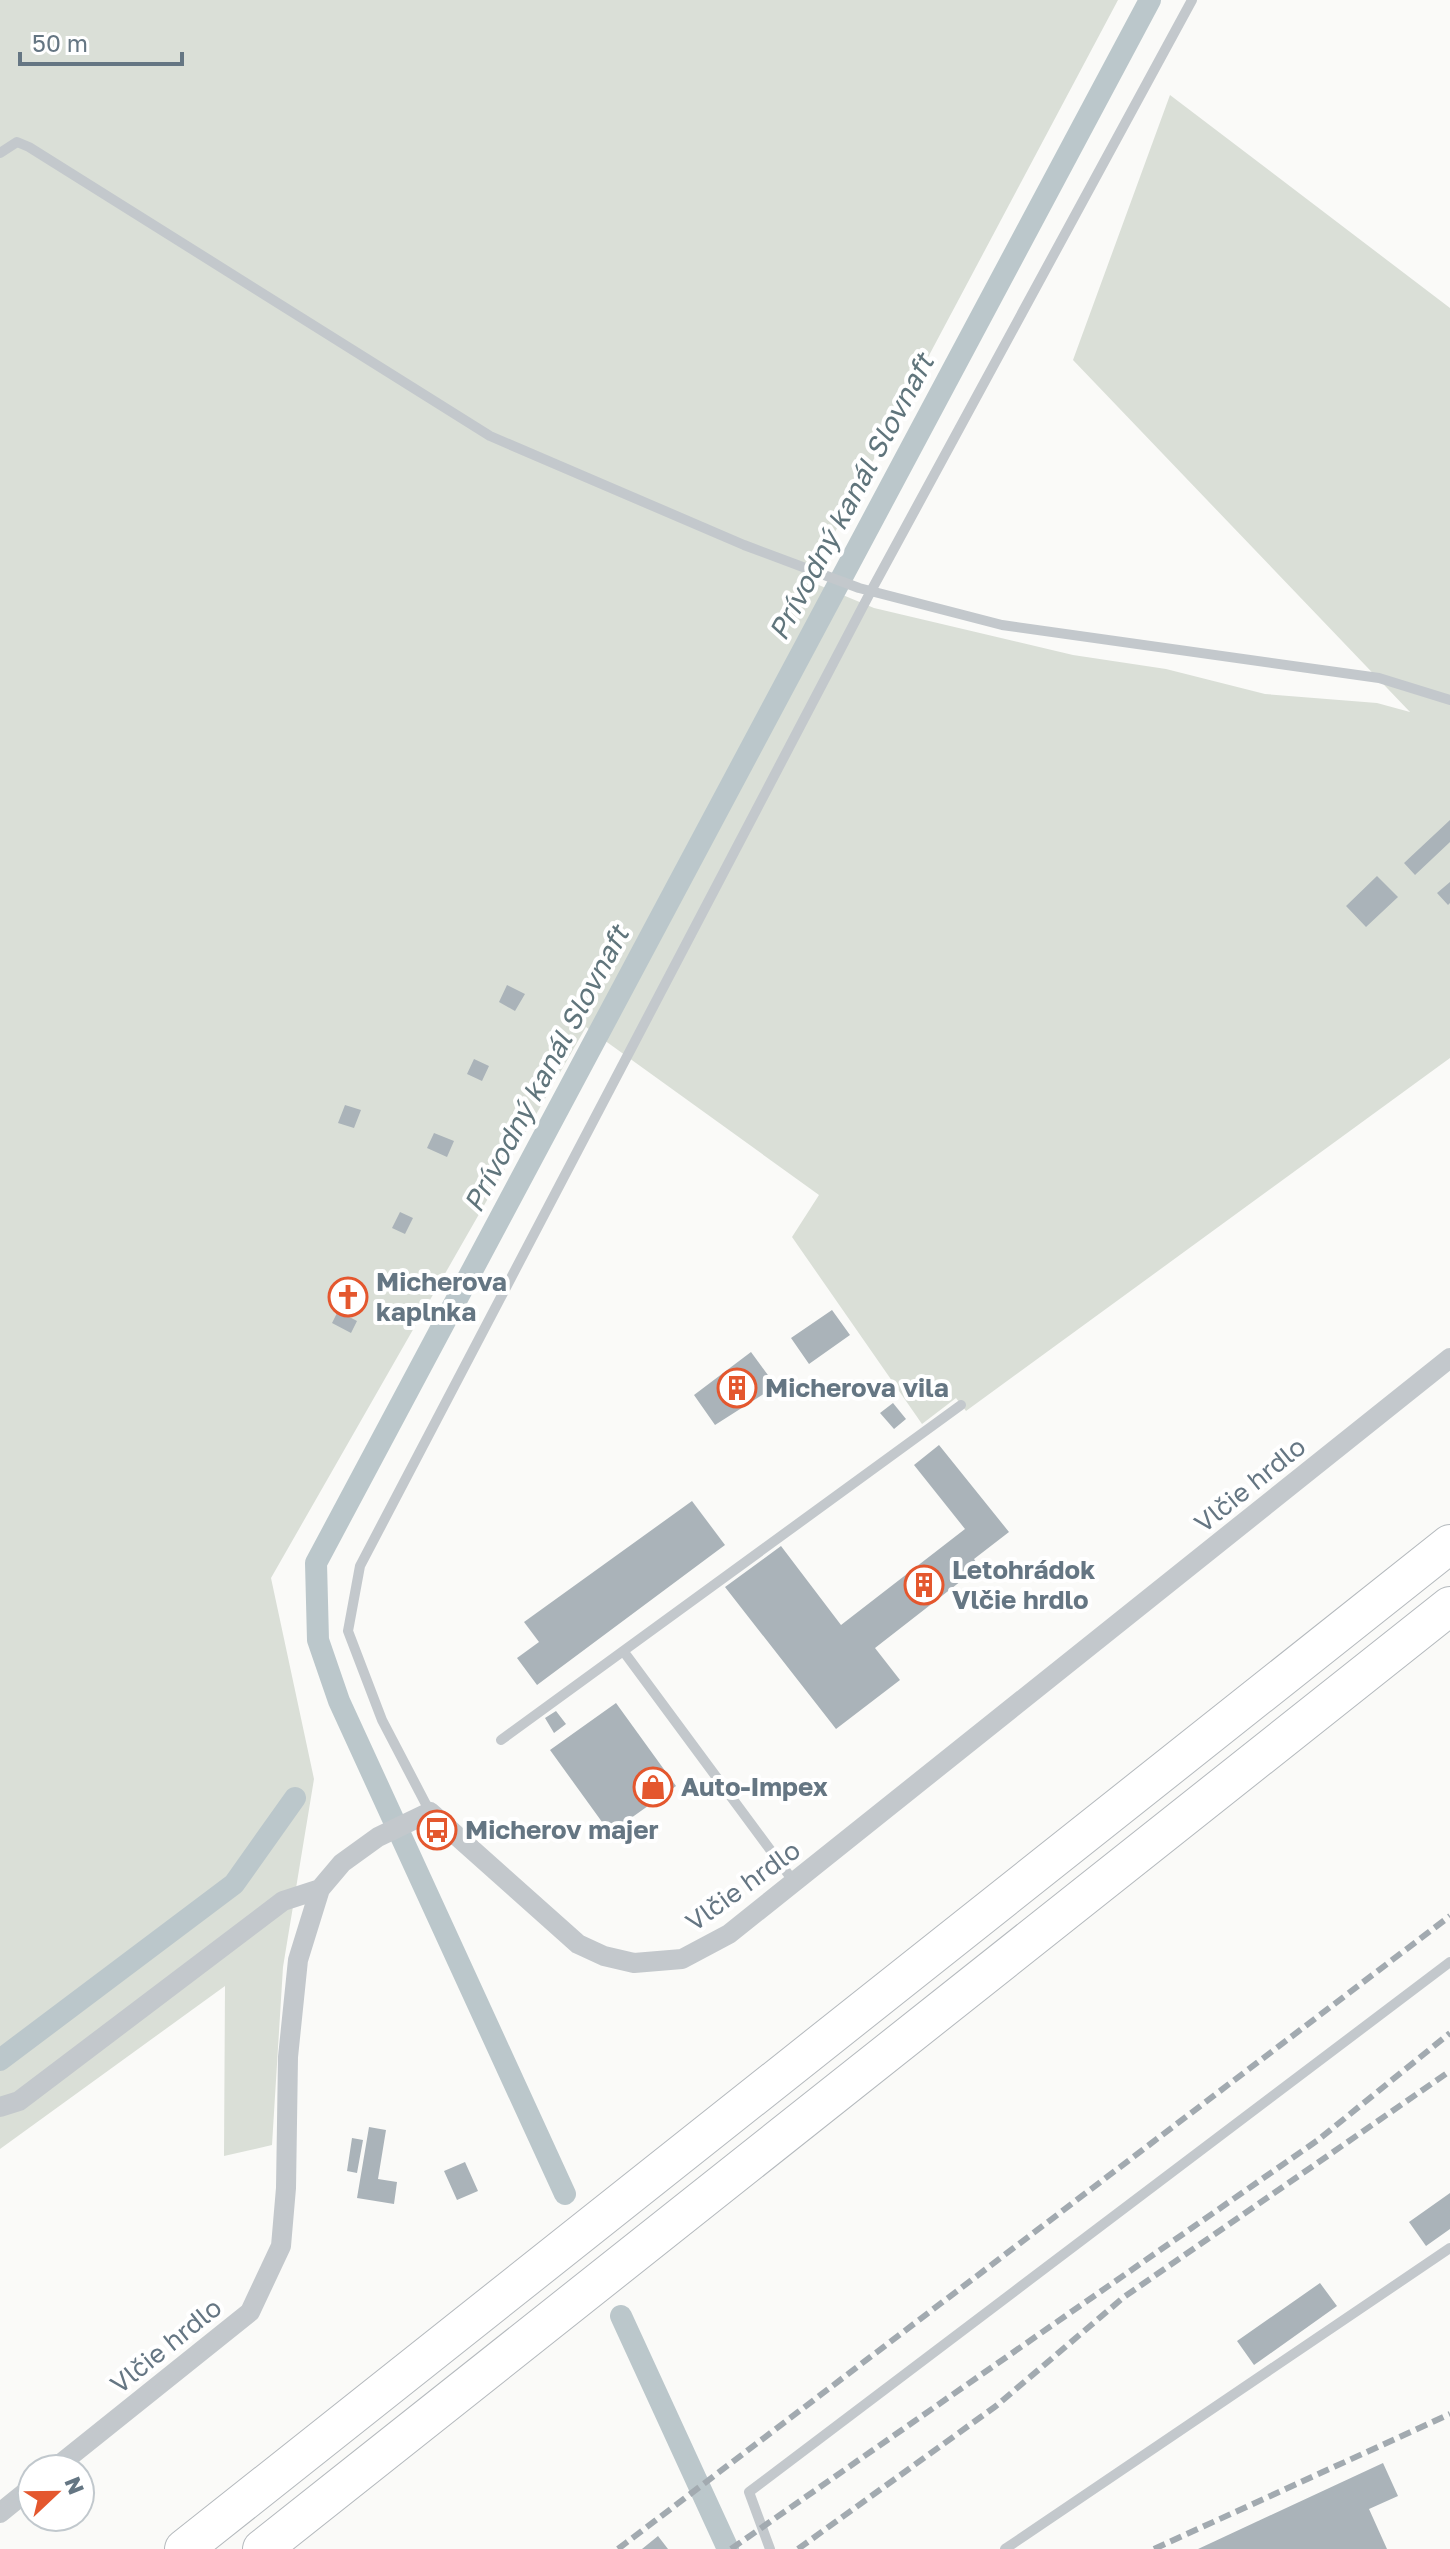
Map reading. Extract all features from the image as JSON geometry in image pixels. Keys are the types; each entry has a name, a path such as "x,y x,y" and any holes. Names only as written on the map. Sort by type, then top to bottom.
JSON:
{"highway":[{"path":"184,2549 1450,1544"},
{"path":"262,2549 1450,1606"}],"street":[{"name":"Vlčie hrdlo","path":"74,2453 250,2312 281,2246 286,2188 288,2057 298,1960 320,1889 342,1863 378,1837 423,1816 578,1944 634,1963 682,1959 702,1950 794,1882 1450,1358"},
{"path":"0,2107 19,2101 283,1901 320,1889"},
{"path":"0,2513 16,2500"}],"lane":[{"path":"423,1816 348,1631 360,1566 871,591 1192,0"},
{"path":"0,153 17,142 29,147 490,436 744,545 859,588 1002,625 1379,678 1450,700"},
{"path":"501,1740 961,1405"},
{"path":"624,1652 794,1882"},
{"path":"770,2549 749,2492 1450,1962"},
{"path":"1005,2549 1450,2248"}],"shaded area":[{"path":"0,0 1118,0 809,581 874,608 1073,655 1166,669 1265,694 1377,703 1410,712 1073,360 1170,95 1450,308 1450,1058 966,1411 956,1398 922,1424 792,1237 819,1195 586,1027 271,1578 314,1779 283,1967 272,2145 224,2156 225,1986 0,2149"}],"building":[{"path":"1450,820 1450,842 1415,875 1404,863"},
{"path":"1377,876 1398,897 1366,927 1346,906"},
{"path":"1450,882 1450,903 1448,905 1437,893"},
{"path":"507,985 525,994 515,1011 499,1002"},
{"path":"474,1059 489,1066 482,1081 467,1074"},
{"path":"345,1105 361,1110 354,1128 338,1123"},
{"path":"434,1133 454,1141 447,1157 427,1148"},
{"path":"400,1212 413,1218 405,1234 392,1228"},
{"name":"Micherova kaplnka","path":"354,1292 355,1301 342,1302 341,1293"},
{"path":"832,1310 850,1335 809,1364 791,1338"},
{"path":"338,1311 357,1321 351,1333 332,1323"},
{"name":"Micherova vila","path":"751,1352 776,1386 715,1425 694,1395"},
{"path":"893,1403 906,1419 894,1429 880,1413"},
{"path":"939,1445 1009,1532 974,1559 979,1567 875,1648 900,1680 836,1729 725,1587 781,1546 841,1625 965,1529 914,1465"},
{"path":"692,1501 725,1545 537,1685 517,1658 539,1642 524,1622"},
{"path":"616,1703 676,1786 610,1833 550,1750"},
{"path":"556,1711 566,1724 554,1733 545,1718"},
{"path":"369,2127 386,2130 378,2179 397,2182 394,2204 357,2198"},
{"path":"352,2138 363,2140 357,2173 347,2171"},
{"path":"465,2162 478,2191 457,2200 444,2171"},
{"path":"1450,2193 1450,2229 1426,2246 1409,2222"},
{"path":"1320,2283 1337,2306 1254,2365 1237,2341"},
{"path":"1383,2463 1398,2496 1369,2509 1387,2549 1198,2549"},
{"path":"658,2536 668,2549 642,2549"}],"waterway":[{"name":"Prívodný kanál Slovnaft","path":"565,2194 339,1701 318,1640 316,1563 1150,0"},
{"path":"0,2060 234,1884 295,1798"},
{"name":"Prívodný kanál Slovnaft","path":"621,2316 728,2549"}],"railway":[{"path":"618,2549 1450,1916"},
{"path":"731,2549 1318,2140 1450,2033"},
{"path":"798,2549 996,2406 1124,2297 1450,2071"},
{"path":"1154,2549 1450,2414"}],"place":[{"name":"Micherova kaplnka","path":"348,1297"},
{"name":"Micherova vila","path":"737,1388"},
{"name":"Letohrádok Vlčie hrdlo","path":"924,1585"},
{"name":"Auto-Impex","path":"653,1787"},
{"name":"Micherov majer","path":"437,1830"}]}
